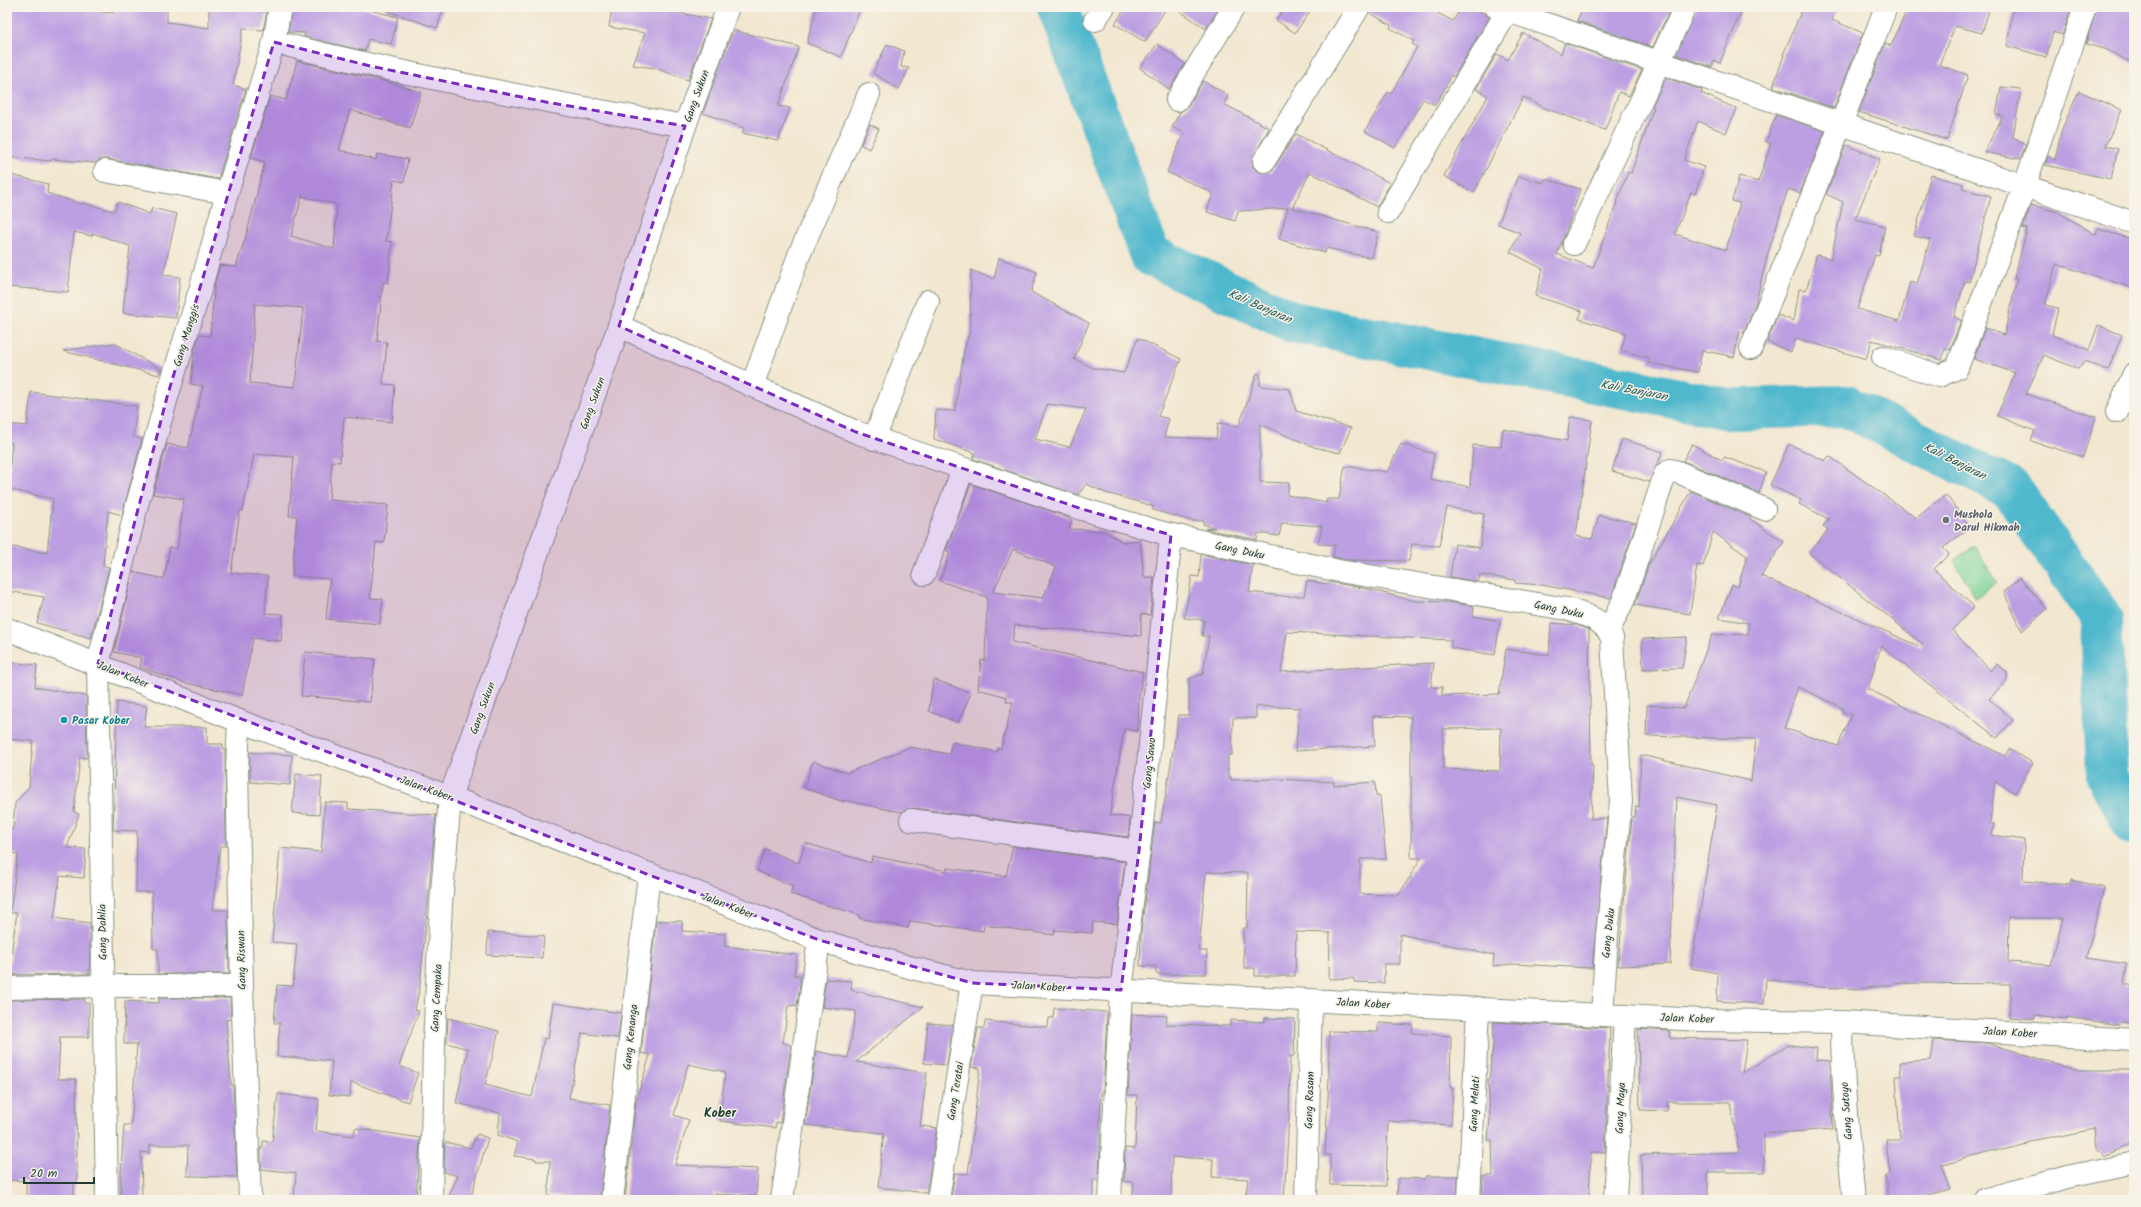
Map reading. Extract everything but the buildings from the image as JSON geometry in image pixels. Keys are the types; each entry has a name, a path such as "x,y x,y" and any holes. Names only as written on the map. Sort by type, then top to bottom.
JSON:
{"street":[{"name":"Gang Manggis","path":"98,664 139,497 227,193 274,42 280,7"},
{"name":"Gang Sukun","path":"450,797 619,326 685,126 728,7"},
{"path":"1177,100 1234,7"},
{"path":"1264,161 1359,7"},
{"path":"1574,244 1685,7"},
{"path":"1751,348 1841,124 1886,7"},
{"path":"1883,357 1939,376 1957,368 2025,185 2085,7"},
{"path":"1388,212 1504,9 2134,223"},
{"path":"274,42 370,66 538,101 685,126"},
{"path":"752,386 799,255 869,94"},
{"path":"105,171 227,193"},
{"path":"874,439 928,301"},
{"name":"Gang Duku","path":"619,326 874,439 1082,509 1171,535 1339,571 1567,609 1593,617 1609,630 1614,659 1621,801 1607,935 1602,1015"},
{"path":"2117,412 2134,374"},
{"path":"924,574 963,469"},
{"path":"1609,630 1624,599 1665,474 1670,470 1678,472 1764,509"},
{"name":"Gang Sawo","path":"1110,1200 1122,990 1139,851 1171,535"},
{"name":"Jalan Kober","path":"7,629 239,721 450,797 819,940 909,967 972,983 1702,1020 1842,1022 2134,1040"},
{"name":"Gang Dahlia","path":"98,664 102,986 107,1200"},
{"name":"Gang Riswan","path":"239,721 237,770 242,986 250,1200"},
{"name":"Gang Cempaka","path":"431,1200 435,1028 441,905 450,797"},
{"path":"911,820 1139,851"},
{"name":"Gang Kenanga","path":"612,1200 649,874"},
{"path":"782,1200 819,940"},
{"name":"Gang Teratai","path":"938,1200 972,983"},
{"path":"7,988 242,986"},
{"name":"Gang Rasam","path":"1306,1200 1311,1000"},
{"name":"Gang Melati","path":"1469,1200 1478,1008"},
{"name":"Gang Maya","path":"1615,1200 1625,1016"},
{"name":"Gang Sutoyo","path":"1842,1022 1842,1056 1848,1144 1854,1200"},
{"path":"1984,1200 2067,1177 2130,1164 2134,1166"}],"highlighted area":[{"path":"274,42 370,66 546,102 685,126 619,326 856,432 1082,509 1171,535 1139,851 1121,990 972,983 819,940 98,664 167,397"}],"green space":[{"path":"1974,546 1997,582 1976,598 1954,561"}],"waterway":[{"name":"Kali Banjaran","path":"1058,7 1150,255 1293,322 1729,409 1846,406 2011,489 2101,617 2107,776 2134,825"}],"place":[{"name":"Mushola Darul Hikmah","path":"1946,520"},
{"name":"Pasar Kober","path":"64,720"}],"district":[{"name":"Kober","path":"720,1112"}]}
